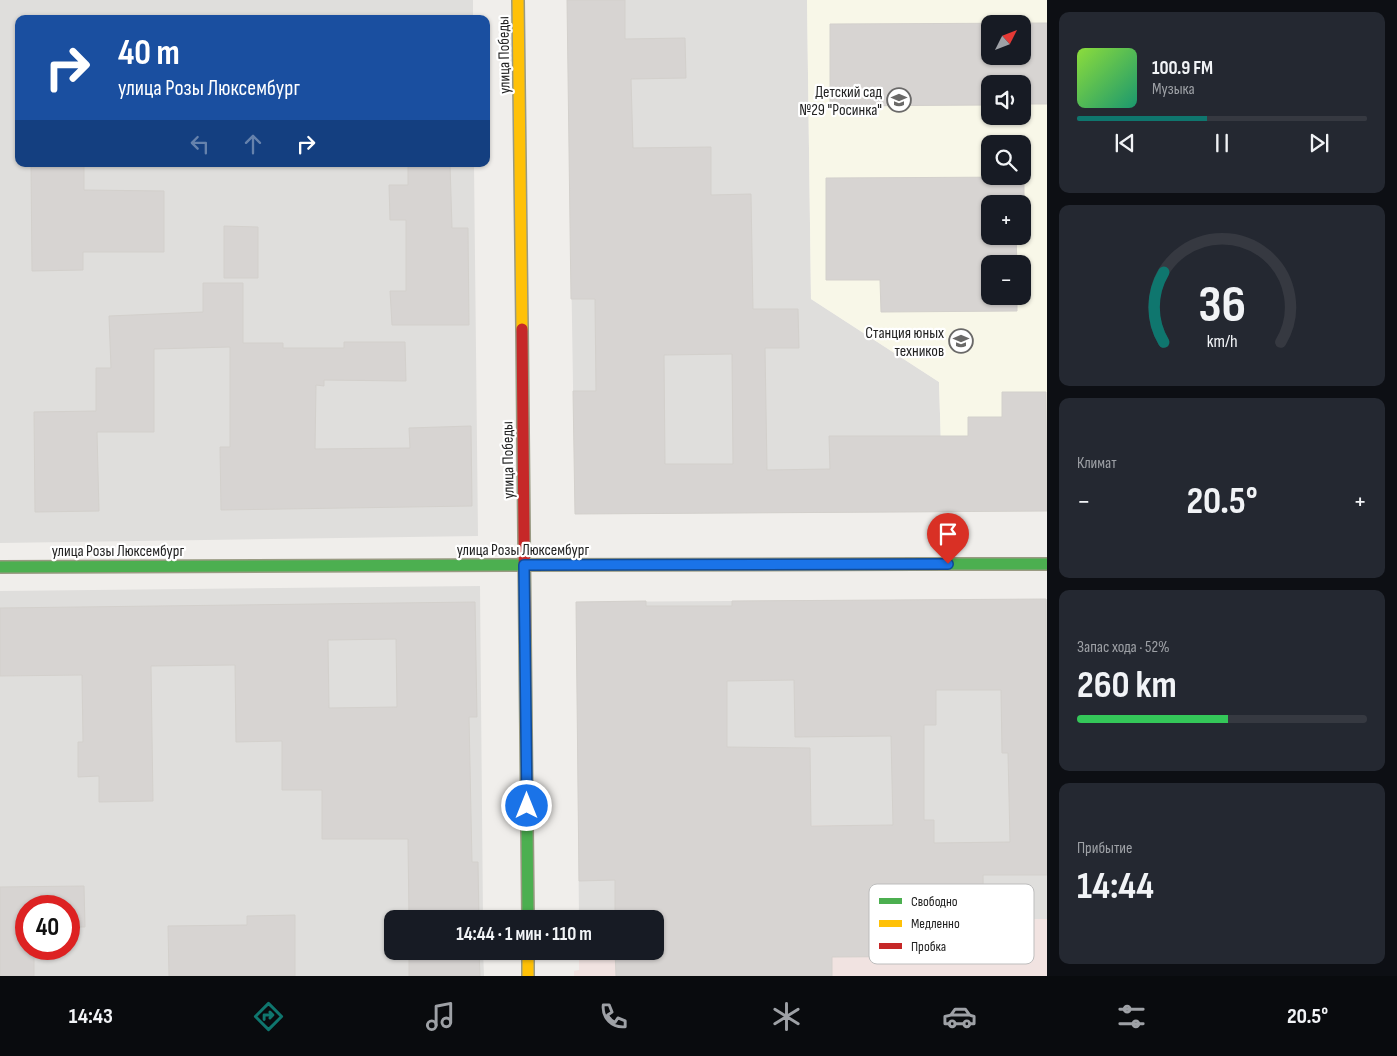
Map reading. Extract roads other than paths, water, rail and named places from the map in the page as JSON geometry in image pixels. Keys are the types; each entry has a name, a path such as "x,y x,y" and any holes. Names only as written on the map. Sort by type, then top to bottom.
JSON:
{"street":[{"name":"улица Победы","path":"518,0 528,910"},
{"name":"улица Розы Люксембург","path":"0,566 1047,564"},
{"path":"528,960 528,976"}],"place":[{"name":"Детский сад №29 \"Росинка\"","path":"899,100"},
{"name":"Станция юных техников","path":"961,341"}]}
